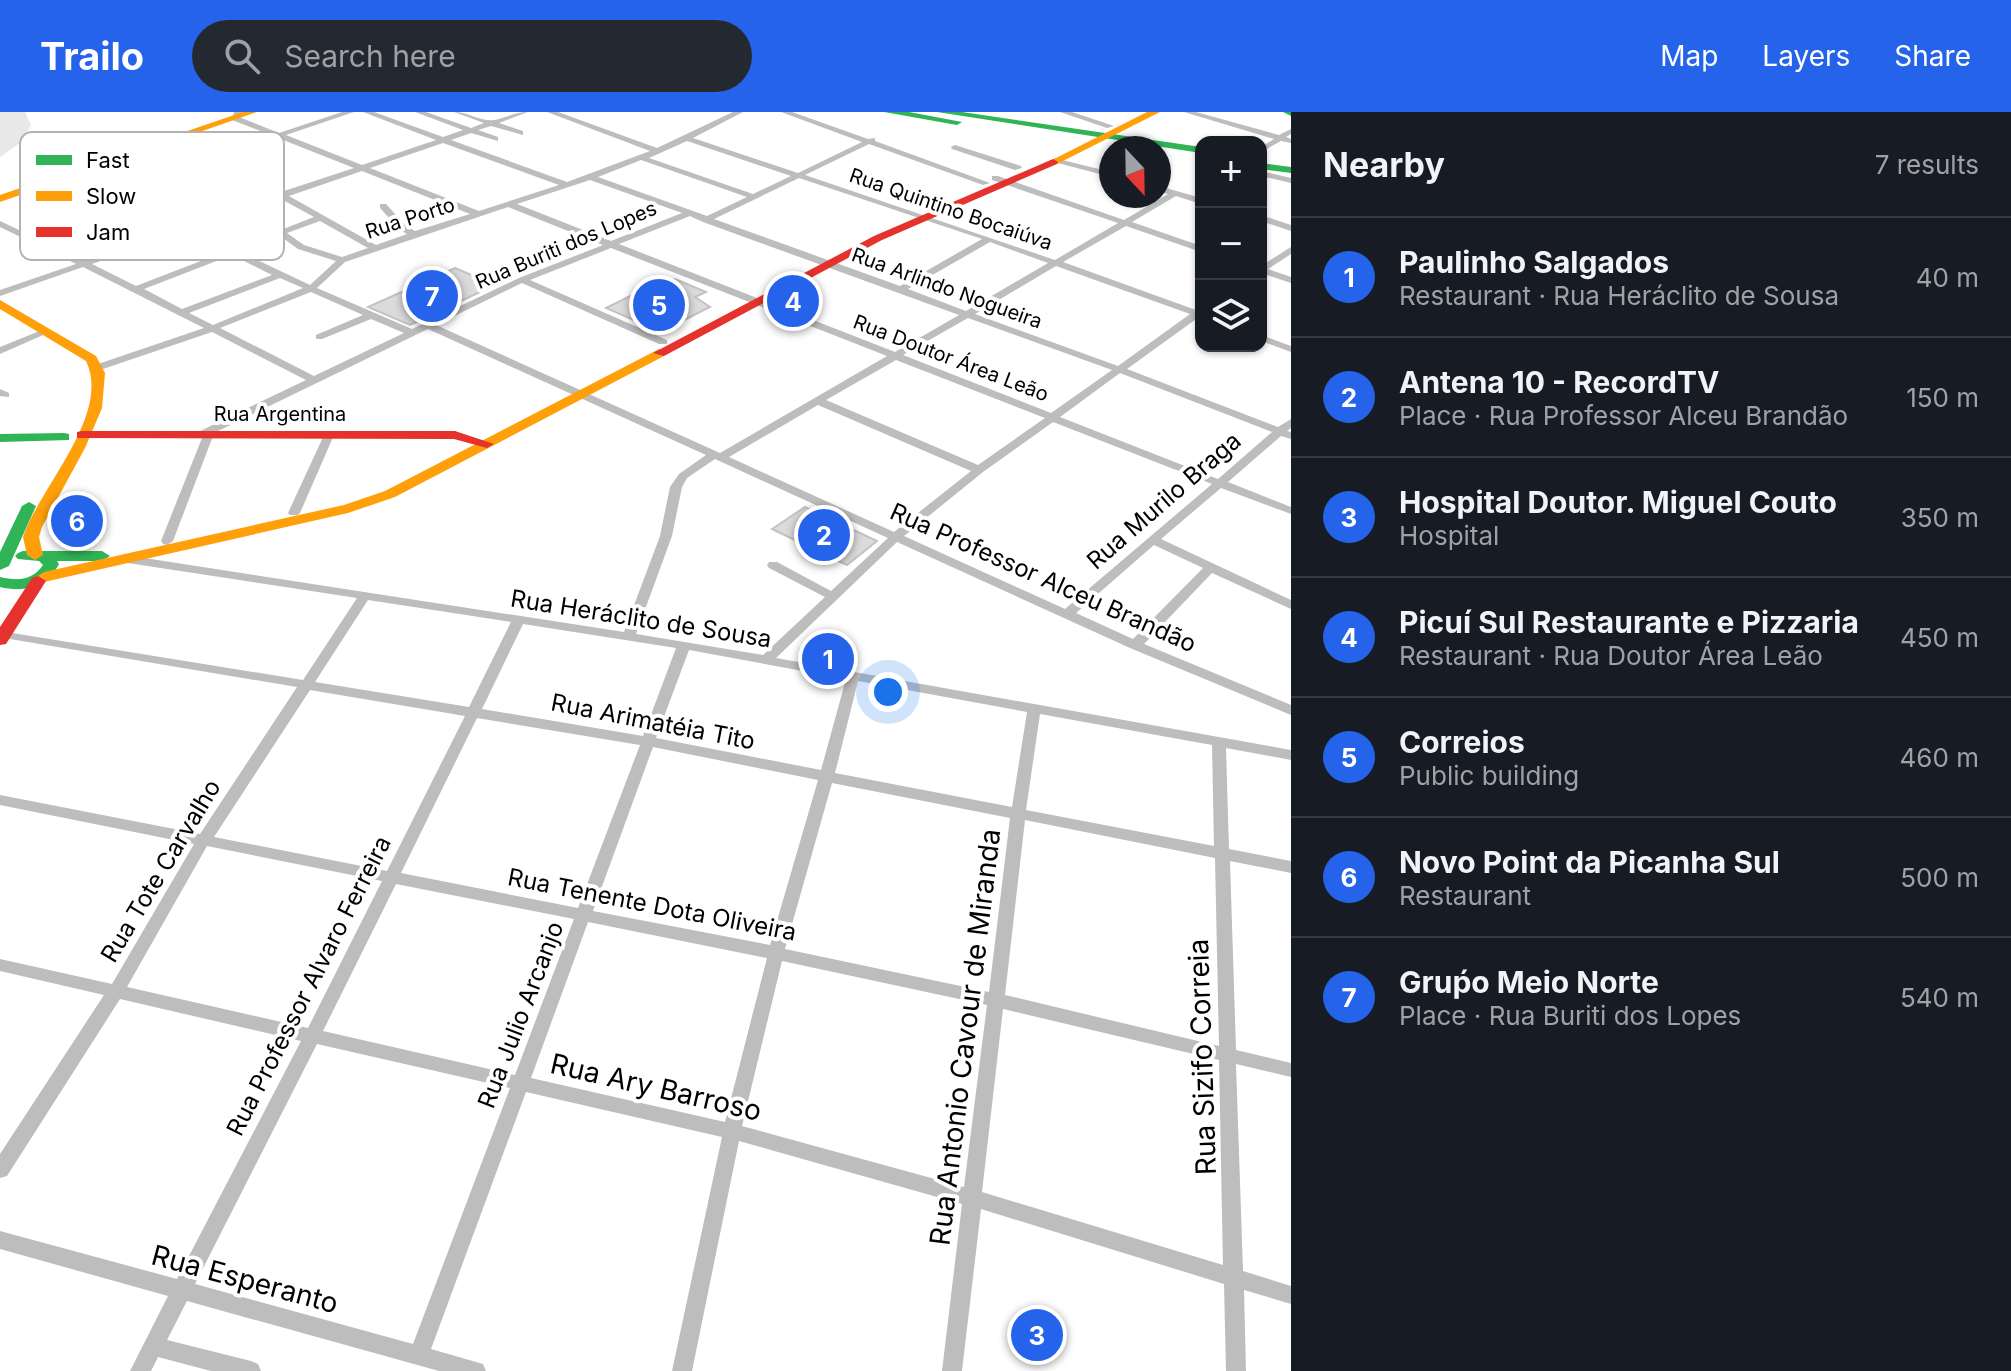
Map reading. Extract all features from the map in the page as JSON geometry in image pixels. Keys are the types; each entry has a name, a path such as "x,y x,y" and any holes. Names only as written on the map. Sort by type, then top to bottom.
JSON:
{"main road":[{"path":"889,112 1195,149"},
{"path":"942,112 982,115 1098,136"},
{"path":"995,181 1057,160 1137,112"},
{"path":"0,582 13,586 369,503 824,262 1018,168 1155,112"},
{"path":"187,132 239,113"},
{"path":"181,132 239,113"},
{"path":"1171,153 1195,156"},
{"path":"1267,159 1291,163"},
{"path":"1267,167 1291,170"},
{"path":"0,191 20,184"},
{"path":"0,199 20,192"},
{"path":"576,392 663,342 750,300"},
{"path":"0,304 70,360 83,376 82,398 73,436 32,532 39,556 51,564 2,637"},
{"path":"0,316 39,335 77,348 99,367 100,396 6,541 0,567"},
{"name":"Rua Argentina","path":"0,438 455,435 482,442"},
{"path":"0,567 20,556 101,556 294,513 386,485 482,442"}],"street":[{"path":"284,132 350,112"},
{"path":"367,112 567,185"},
{"path":"419,112 495,139"},
{"path":"458,112 520,133"},
{"path":"501,112 512,116"},
{"path":"284,193 524,112"},
{"path":"551,112 659,152"},
{"path":"785,112 1195,247"},
{"path":"1064,112 1098,136"},
{"path":"1188,112 1291,141"},
{"path":"239,113 275,132"},
{"name":"Rua Porto","path":"99,367 210,329 312,288 342,260 374,247 659,152 733,113"},
{"path":"1267,146 1291,131"},
{"path":"284,136 479,214"},
{"name":"Rua Quintino Bocaiúva","path":"688,139 1195,311"},
{"path":"706,220 872,140"},
{"path":"955,147 1018,168"},
{"path":"642,158 754,197"},
{"path":"1057,160 1099,172"},
{"path":"1267,175 1291,181"},
{"name":"Rua Arlindo Nogueira","path":"590,177 969,314 1285,433"},
{"path":"629,636 666,536 676,487 683,476 1124,223 1179,194 1195,189"},
{"path":"1171,192 1195,199"},
{"path":"284,198 374,247"},
{"name":"Rua Doutor Área Leão","path":"508,204 1291,511"},
{"path":"383,206 403,228 415,235"},
{"name":"Rua Buriti dos Lopes","path":"203,436 522,280 688,214"},
{"path":"284,232 322,217"},
{"path":"1267,220 1291,228"},
{"path":"0,224 20,233"},
{"path":"284,235 301,247 342,260"},
{"path":"900,290 989,239"},
{"path":"1267,266 1291,250"},
{"path":"78,260 313,380"},
{"path":"0,293 93,260"},
{"path":"136,289 212,260"},
{"path":"249,260 412,333"},
{"path":"1267,272 1291,280"},
{"path":"180,313 280,275"},
{"path":"522,280 663,342"},
{"path":"319,337 372,315"},
{"path":"766,660 895,537 979,470 1195,316"},
{"name":"Rua Professor Alceu Brandão","path":"428,325 1135,645 1291,710"},
{"path":"0,351 39,335"},
{"path":"1267,340 1291,349"},
{"path":"816,400 979,470"},
{"name":"Rua Murilo Braga","path":"1067,614 1219,482 1285,433 1291,422"},
{"path":"294,513 329,435"},
{"path":"167,541 203,436"},
{"path":"1153,540 1291,605"},
{"name":"Rua Heráclito de Sousa","path":"125,559 518,622 684,645 1291,755"},
{"path":"773,565 832,596"},
{"path":"1135,645 1210,568"},
{"name":"Rua Tote Carvalho","path":"0,1170 117,990 203,841 364,597"},
{"name":"Rua Professor Alvaro Ferreira","path":"140,1371 312,1037 518,622"},
{"name":"Rua Arimatéia Tito","path":"2,637 650,742 1291,867"},
{"name":"Rua Julio Arcanjo","path":"419,1355 684,645"},
{"path":"682,1371 730,1131 776,953 828,779 853,676"},
{"name":"Rua Antonio Cavour de Miranda","path":"952,1371 1018,814 1034,709"},
{"name":"Rua Sizifo Correia","path":"1219,742 1236,1371"},
{"name":"Rua Tenente Dota Oliveira","path":"0,800 776,953 996,1000 1291,1070"},
{"name":"Rua Ary Barroso","path":"0,965 730,1131 973,1198 1291,1295"},
{"name":"Rua Esperanto","path":"0,1240 476,1371"},
{"path":"152,1346 251,1371"}],"shaded area":[{"path":"0,112 25,112 31,125 27,132 20,132 20,143 0,157"}],"building":[{"path":"455,268 495,285 410,325 368,307"},
{"path":"675,279 706,292 695,297 710,307 661,332 606,308 659,282 664,285"},
{"path":"805,507 877,541 847,565 772,529"}],"traffic: fast":[{"path":"889,112 957,122"},
{"path":"942,112 1195,149"},
{"path":"1267,167 1291,170"},
{"path":"0,438 64,437"},
{"path":"1,566 29,506"},
{"path":"0,582 15,585 37,581 51,564 43,557 23,556"},
{"path":"43,557 102,556"}],"traffic: slow":[{"path":"194,132 252,112"},
{"path":"1053,162 1155,112"},
{"path":"0,199 20,192"},
{"path":"0,304 91,359 98,373 95,408 78,448 34,527 31,537 35,555"},
{"path":"44,577 348,509 390,494 659,353"}],"traffic: jam":[{"path":"659,353 878,238 1053,162"},
{"path":"82,435 455,435 487,444"},
{"path":"0,640 38,581"}],"place":[{"name":"Gruṕo Meio Norte","path":"432,296"},
{"name":"Picuí Sul Restaurante e Pizzaria","path":"793,301"},
{"name":"Correios","path":"659,305"},
{"name":"Novo Point da Picanha Sul","path":"77,521"},
{"name":"Antena 10 - RecordTV","path":"824,535"},
{"name":"Paulinho Salgados","path":"828,659"},
{"name":"Hospital Doutor. Miguel Couto","path":"1037,1335"}]}
